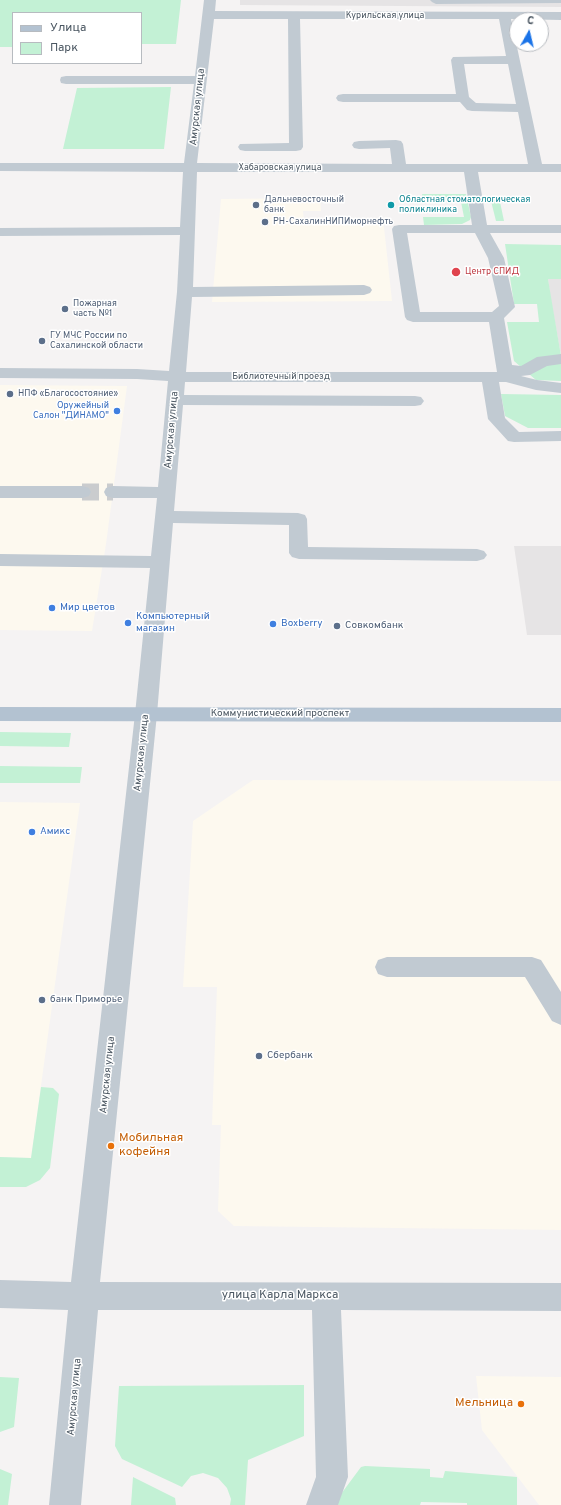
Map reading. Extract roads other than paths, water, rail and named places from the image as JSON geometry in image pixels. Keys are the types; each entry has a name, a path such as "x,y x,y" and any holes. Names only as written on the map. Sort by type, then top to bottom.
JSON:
{"main road":[{"name":"Коммунистический проспект","path":"0,714 561,715"}],"street":[{"name":"Амурская улица","path":"64,1505 84,1296 146,714 185,292 190,167 210,0"},
{"path":"436,0 558,0"},
{"name":"Курильская улица","path":"209,16 561,16"},
{"path":"245,147 296,147 298,30 294,16"},
{"path":"504,16 509,25"},
{"path":"492,30 509,30"},
{"path":"513,52 513,60 536,168"},
{"path":"513,60 457,60 463,98 472,107 523,108"},
{"path":"66,80 200,80"},
{"path":"344,98 463,98"},
{"path":"359,145 396,144 400,168"},
{"name":"Хабаровская улица","path":"0,167 561,168"},
{"path":"470,168 480,229 496,258 507,307 496,317 413,317 399,229 480,229 561,229"},
{"path":"0,232 188,231"},
{"path":"185,292 364,290"},
{"path":"496,317 500,375 497,419 514,437 561,436"},
{"path":"500,375 524,371 543,361 561,358"},
{"name":"Библиотечный проезд","path":"0,373 137,374 178,377 500,375 536,385 561,388"},
{"path":"175,400 415,401"},
{"path":"0,492 82,492"},
{"path":"113,492 167,493"},
{"path":"164,517 298,519 299,553 477,556"},
{"path":"0,560 160,562"},
{"path":"387,967 532,967 561,1014"},
{"name":"улица Карла Маркса","path":"0,1294 84,1296 561,1297"},
{"path":"322,1505 332,1477 326,1296"}],"tunnel":[{"path":"82,492 113,492"}],"place":[{"name":"Дальневосточный банк","path":"256,205"},
{"name":"Областная стоматологическая поликлиника","path":"391,205"},
{"name":"РН-СахалинНИПИморнефть","path":"265,222"},
{"name":"Центр СПИД","path":"456,272"},
{"name":"Пожарная часть №1","path":"65,309"},
{"name":"ГУ МЧС России по Сахалинской области","path":"42,341"},
{"name":"НПФ «Благосостояние»","path":"10,394"},
{"name":"Оружейный Салон \"ДИНАМО\"","path":"117,411"},
{"name":"Мир цветов","path":"52,608"},
{"name":"Компьютерный магазин","path":"128,623"},
{"name":"Boxberry","path":"273,624"},
{"name":"Совкомбанк","path":"337,626"},
{"name":"Амикс","path":"32,832"},
{"name":"банк Приморье","path":"42,1000"},
{"name":"Сбербанк","path":"259,1056"},
{"name":"Мобильная кофейня","path":"111,1146"},
{"name":"Мельница","path":"521,1404"}]}
